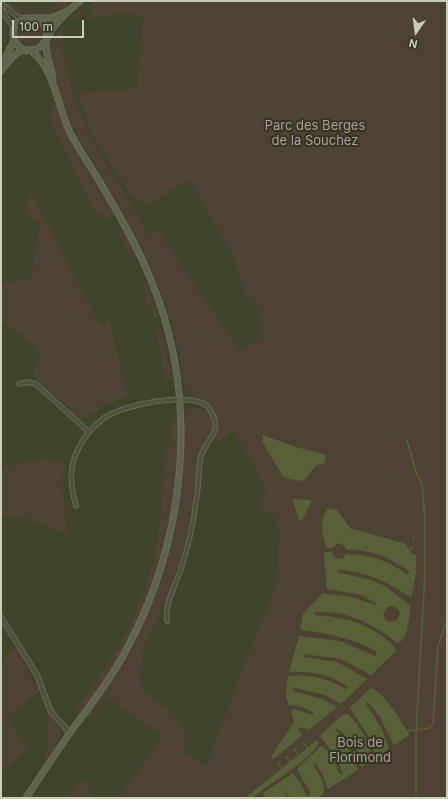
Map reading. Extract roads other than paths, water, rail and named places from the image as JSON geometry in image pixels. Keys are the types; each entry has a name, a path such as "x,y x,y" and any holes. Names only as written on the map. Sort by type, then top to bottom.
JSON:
{"main road":[{"path":"1,71 16,54 39,48 69,10 80,1"},
{"path":"1,67 14,40 14,29 16,24 24,18 51,18 69,10"},
{"path":"38,19 45,26 53,85"},
{"path":"14,40 17,45 29,51 46,67 69,129 140,254 152,282 170,342 179,400 181,459 179,485 171,531 159,578 150,601 124,654 111,676 26,798"}],"street":[{"path":"1,4 18,17 24,18"},
{"path":"1,9 14,29"},
{"path":"19,384 28,382 36,384 89,432"},
{"path":"76,506 71,482 72,467 80,444 96,425 116,411 164,400 189,400 206,406 211,410 216,426 212,438 201,456 192,529 182,568 167,608 167,621"},
{"path":"1,617 37,675 51,712 70,733"}],"waterway":[{"path":"407,440 416,472 422,484 425,520 425,573 416,732 416,798"},
{"path":"409,550 413,546"},
{"path":"408,731 429,728 433,724 438,646 447,621"},
{"path":"303,742 307,747"},
{"path":"294,749 298,754"},
{"path":"286,756 289,761"},
{"path":"278,763 281,768"}],"park label":[{"name":"Parc des Berges de la Souchez","path":"315,134"},
{"name":"Bois de Florimond","path":"360,750"}]}
